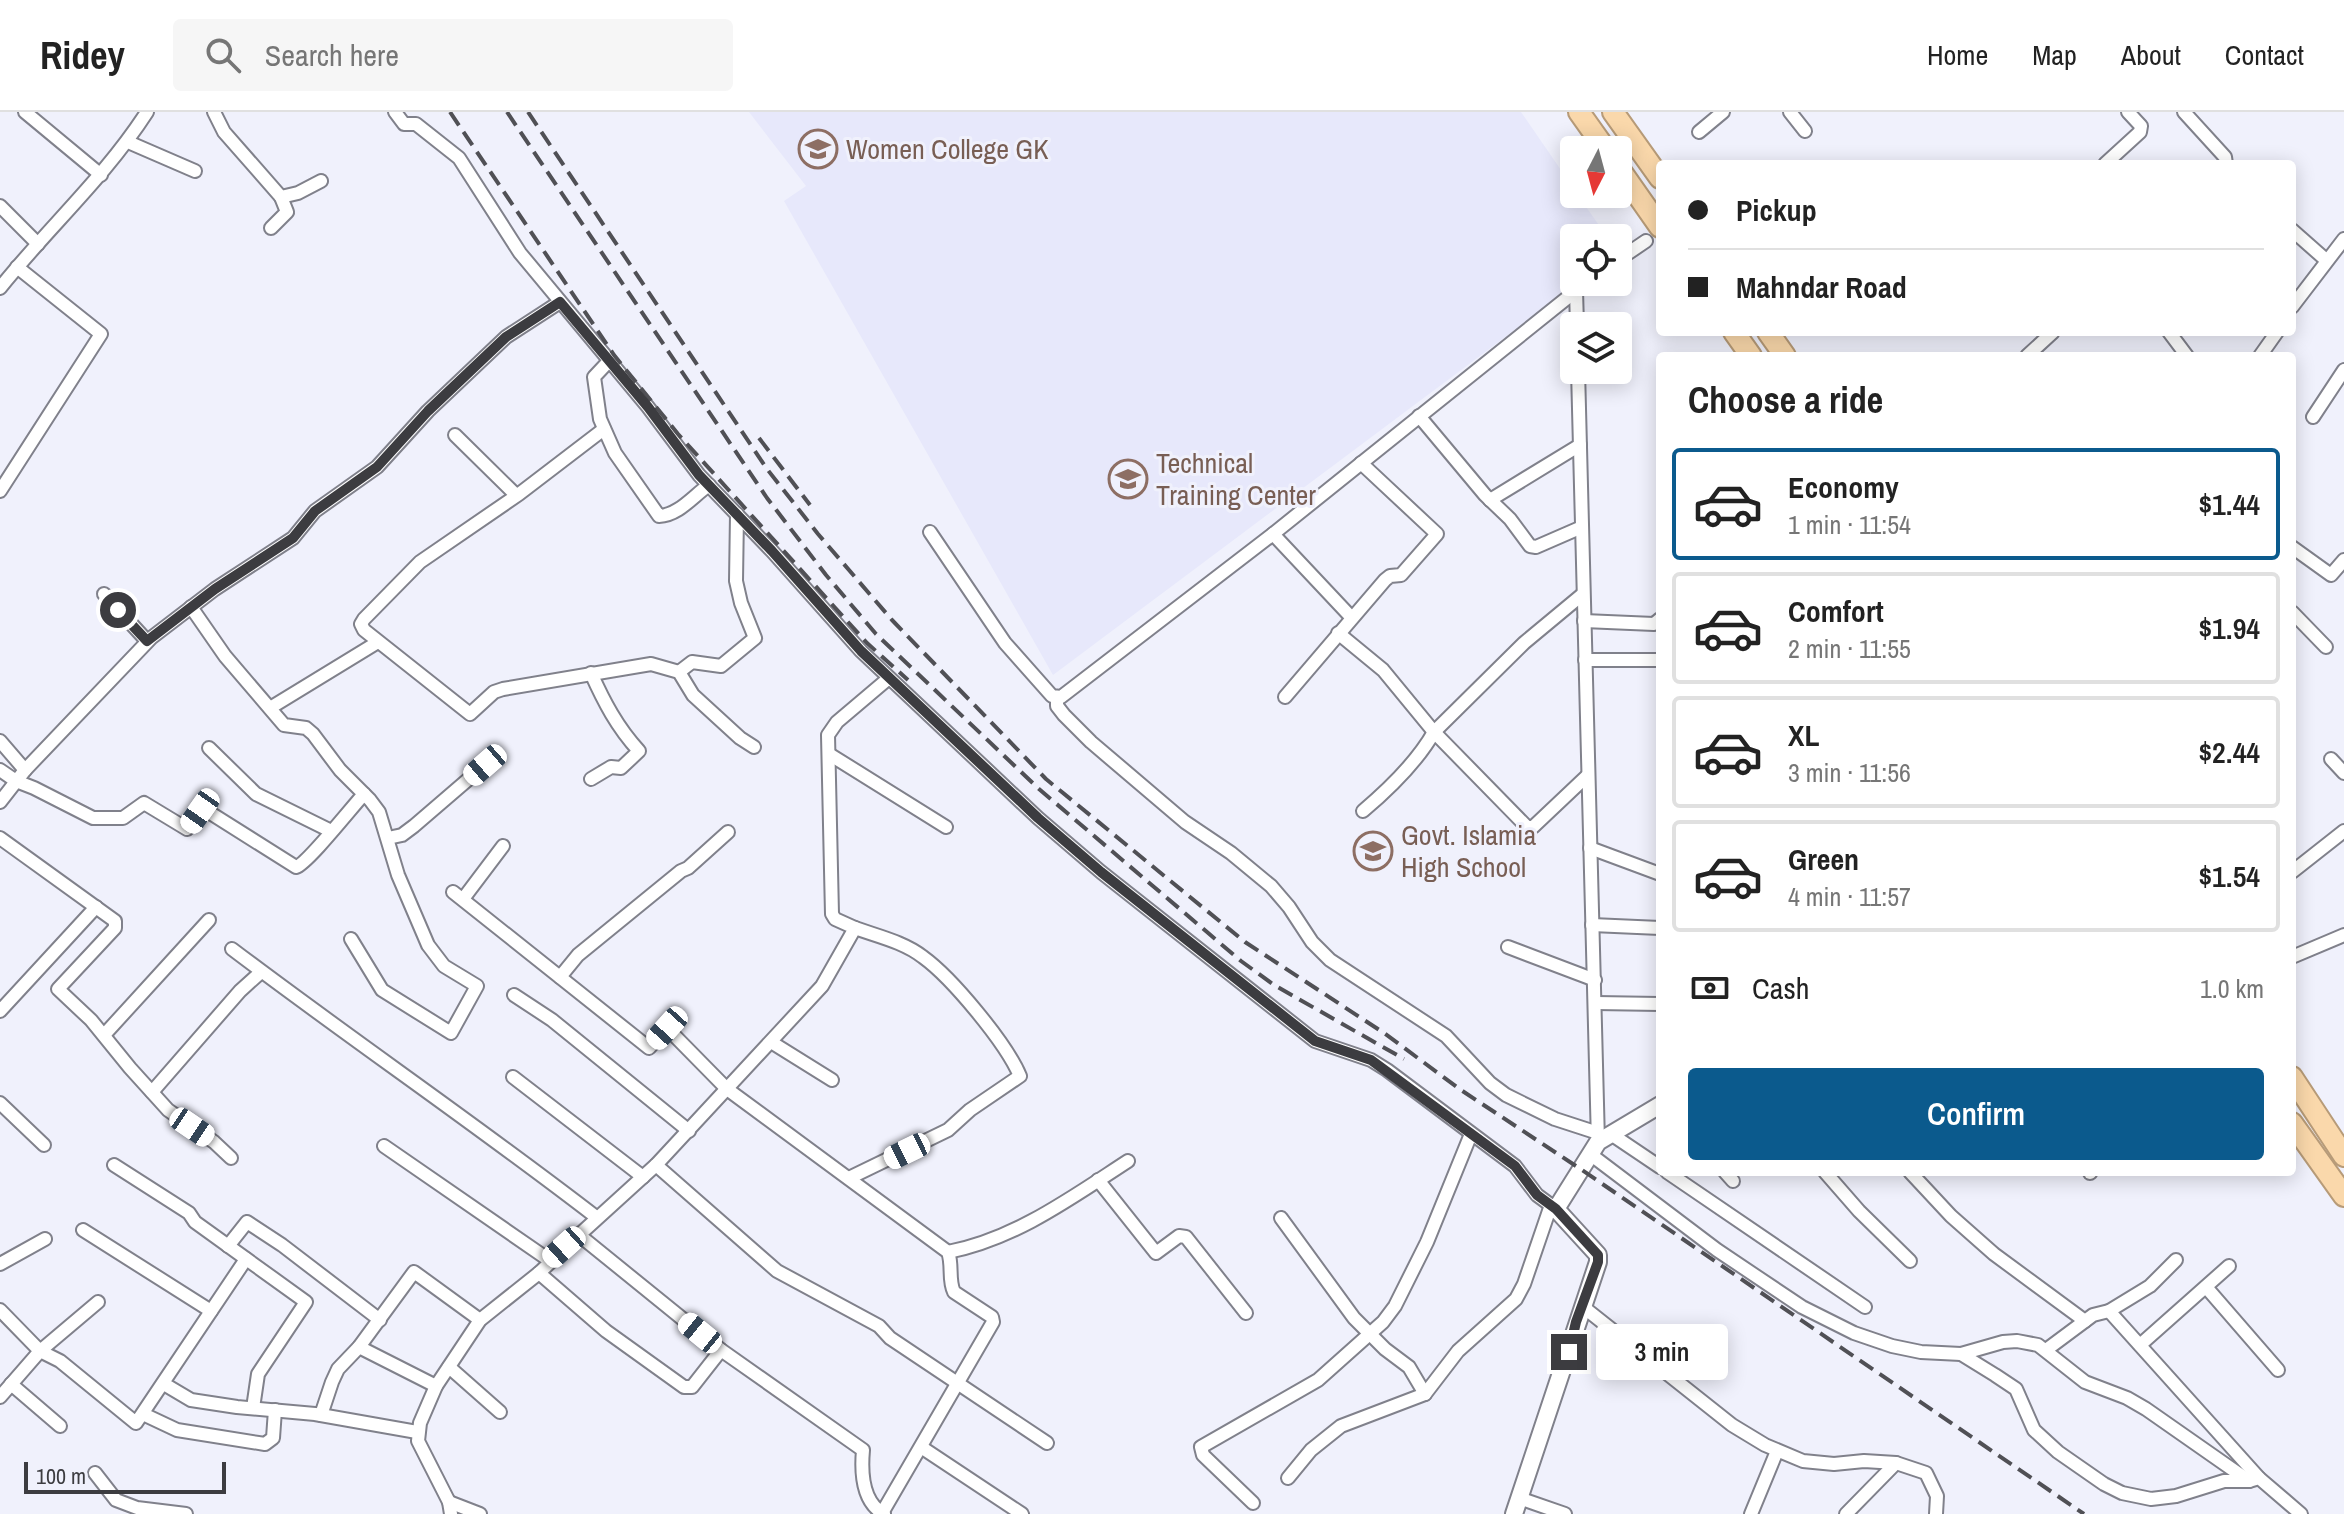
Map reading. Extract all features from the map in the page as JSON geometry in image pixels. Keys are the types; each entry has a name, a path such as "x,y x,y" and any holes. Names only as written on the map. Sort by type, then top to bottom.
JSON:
{"highway":[{"path":"1579,112 1596,136"},
{"path":"1613,112 1656,172"},
{"path":"1632,194 1653,234"},
{"path":"2296,1083 2344,1156"},
{"path":"2296,1129 2344,1196"}],"street":[{"path":"25,112 101,175"},
{"path":"37,122 47,112"},
{"path":"0,288 101,175 147,112"},
{"path":"214,112 224,132 281,197 287,212 271,228"},
{"path":"395,112 404,124 416,124 459,158 520,253 709,485 889,678 1038,818 1101,872 1315,1041 1371,1060 1515,1166 1537,1195 1554,1207 1598,1255 1569,1352 1516,1506 1565,1514"},
{"path":"1699,132 1723,112"},
{"path":"1790,112 1805,131"},
{"path":"2109,160 2140,132 2141,126 2128,112"},
{"path":"2184,112 2225,160"},
{"path":"128,142 195,171"},
{"path":"281,197 298,193 321,181"},
{"path":"0,206 38,244"},
{"path":"1632,250 1653,234"},
{"path":"2296,234 2326,260"},
{"path":"2296,301 2344,239"},
{"path":"0,491 101,334 17,267"},
{"path":"1057,698 1273,534 1569,296"},
{"path":"0,802 25,770 147,641 191,607 293,538 315,511 377,467 439,400 506,337 560,302"},
{"path":"2031,352 2049,336"},
{"path":"609,361 594,377 600,419 615,453 659,516 668,516 681,509 709,485"},
{"path":"2313,417 2343,374"},
{"path":"1578,384 1599,1140 1717,1250 1802,1307 1854,1333 1921,1352 1961,1354 2017,1341 2038,1345 2085,1382 2146,1409 2301,1514"},
{"path":"1419,416 1530,546 1536,547 1582,527"},
{"path":"604,429 420,562 361,624 378,642 470,714 494,692 503,689 651,664 679,672 693,695 754,747"},
{"path":"455,435 516,495"},
{"path":"1490,500 1580,445"},
{"path":"1285,697 1385,580 1401,575 1437,534 1361,463"},
{"path":"679,672 692,662 721,666 755,638 736,581 737,514"},
{"path":"930,532 1005,643 1057,698 1057,706 1064,715 1185,822 1264,880 1289,907 1312,942 1330,960 1446,1036 1499,1090 1546,1116 1656,1165"},
{"path":"1273,534 1351,617"},
{"path":"2296,550 2331,575 2344,560"},
{"path":"104,594 147,641"},
{"path":"1363,811 1381,796 1424,748 1434,732 1524,643 1583,594"},
{"path":"191,607 225,656 284,725 306,728 313,734 340,770 379,812 398,875 428,945 444,966 477,986 451,1033 382,990 351,939"},
{"path":"2296,616 2326,647"},
{"path":"1584,621 1656,622"},
{"path":"1338,633 1383,670 1434,732 1527,827 1533,827 1588,775"},
{"path":"270,708 378,642"},
{"path":"1585,660 1656,660"},
{"path":"591,673 621,732 639,751 621,768 611,767 591,779"},
{"path":"849,1178 948,1130 970,1110 1020,1076 980,1018 923,956 835,919 832,914 828,735 889,678"},
{"path":"0,741 25,770"},
{"path":"209,748 256,794 331,831"},
{"path":"829,754 946,827"},
{"path":"2331,759 2344,773"},
{"path":"388,838 402,835 414,826 485,765"},
{"path":"0,770 16,781 93,818 123,818 144,803 187,829 204,809 296,867 305,864 364,794"},
{"path":"2296,869 2344,831"},
{"path":"560,977 578,955 688,868 728,832"},
{"path":"0,838 115,921 115,928 58,989 104,1035 168,1110 214,1142 231,1158"},
{"path":"503,846 458,895 649,1048 667,1028 727,1089 948,1252 953,1265 951,1285 954,1292 992,1317 993,1322 883,1514 876,1510 861,1478 863,1450 721,1350 579,1235"},
{"path":"1590,848 1656,873"},
{"path":"0,1011 96,907"},
{"path":"104,1035 209,920"},
{"path":"1592,925 1656,928"},
{"path":"480,1514 450,1508 424,1456 417,1432 436,1386 480,1320 539,1273 549,1260 656,1165 771,1042 822,986 855,928"},
{"path":"2296,955 2344,935"},
{"path":"1508,947 1595,980"},
{"path":"232,949 401,1075 513,1151 596,1217"},
{"path":"152,1092 240,991 261,972"},
{"path":"514,995 552,1020 689,1131"},
{"path":"1596,1003 1656,1004"},
{"path":"771,1042 832,1080"},
{"path":"513,1077 643,1177"},
{"path":"0,1103 44,1145"},
{"path":"1288,1478 1311,1450 1341,1426 1425,1394 1458,1351 1516,1299 1554,1207 1599,1140 1656,1107"},
{"path":"1253,1503 1203,1455 1201,1447 1318,1380 1371,1335 1395,1306 1410,1278 1471,1134"},
{"path":"384,1146 549,1260"},
{"path":"948,1252 975,1247 1026,1224 1128,1161"},
{"path":"114,1165 189,1213 195,1222 306,1302 258,1374 253,1408"},
{"path":"656,1165 777,1271 879,1326 890,1338 1047,1443"},
{"path":"1673,1176 1865,1307"},
{"path":"1828,1176 1910,1261"},
{"path":"1914,1176 1951,1216 1994,1254 2085,1321"},
{"path":"1098,1180 1156,1253 1179,1236 1186,1237 1246,1313"},
{"path":"1281,1218 1354,1318 1409,1367 1425,1394"},
{"path":"228,1246 247,1222 380,1320"},
{"path":"83,1230 211,1311"},
{"path":"0,1264 45,1239"},
{"path":"0,1310 40,1351 60,1361 136,1423 246,1259"},
{"path":"2046,1350 2093,1315 2109,1311 2150,1286 2176,1260"},
{"path":"2140,1345 2229,1266"},
{"path":"321,1415 338,1369 359,1347 414,1272 480,1320"},
{"path":"539,1273 606,1331 684,1387 692,1387 721,1350"},
{"path":"2206,1287 2278,1370"},
{"path":"60,1426 4,1389 40,1351 98,1302"},
{"path":"1582,1306 1732,1425 1777,1451 1803,1461 1896,1463 1926,1473 1937,1496 1936,1514"},
{"path":"2109,1311 2254,1480"},
{"path":"359,1347 436,1386"},
{"path":"1961,1354 2016,1389 2034,1430 2044,1440 2093,1478 2122,1493 2151,1499 2164,1498 2224,1481 2254,1480"},
{"path":"449,1367 500,1412"},
{"path":"164,1384 191,1400 321,1415 417,1432"},
{"path":"143,1414 177,1430 265,1444 272,1441 275,1410"},
{"path":"921,1447 1022,1514"},
{"path":"1751,1514 1777,1451"},
{"path":"1846,1514 1896,1463"},
{"path":"95,1473 116,1500 137,1508 186,1514"}],"shaded area":[{"name":"Technical Training Center","path":"749,112 1521,112 1560,169 1560,208 1587,208 1598,224 1560,224 1560,296 1053,675 784,201 806,186"}],"railway":[{"path":"450,112 614,355 678,434 867,643 908,680"},
{"path":"507,112 767,498 876,634 1039,789 1241,961 1274,985 1404,1059"},
{"path":"528,112 767,469 892,620 1046,779 1245,942 1384,1033 1461,1090 2084,1514"},
{"path":"759,438 810,505"}],"place":[{"name":"Women College GK","path":"818,149"},
{"name":"Technical Training Center","path":"1128,479"},
{"name":"Govt. Islamia High School","path":"1373,851"}],"route":[{"path":"118,610 147,641 215,589 293,538 315,511 377,467 428,411 506,337 560,302 648,407 699,475 861,651 1038,818 1101,872 1315,1041 1371,1060 1515,1166 1537,1195 1556,1209 1598,1255 1569,1352"}]}
